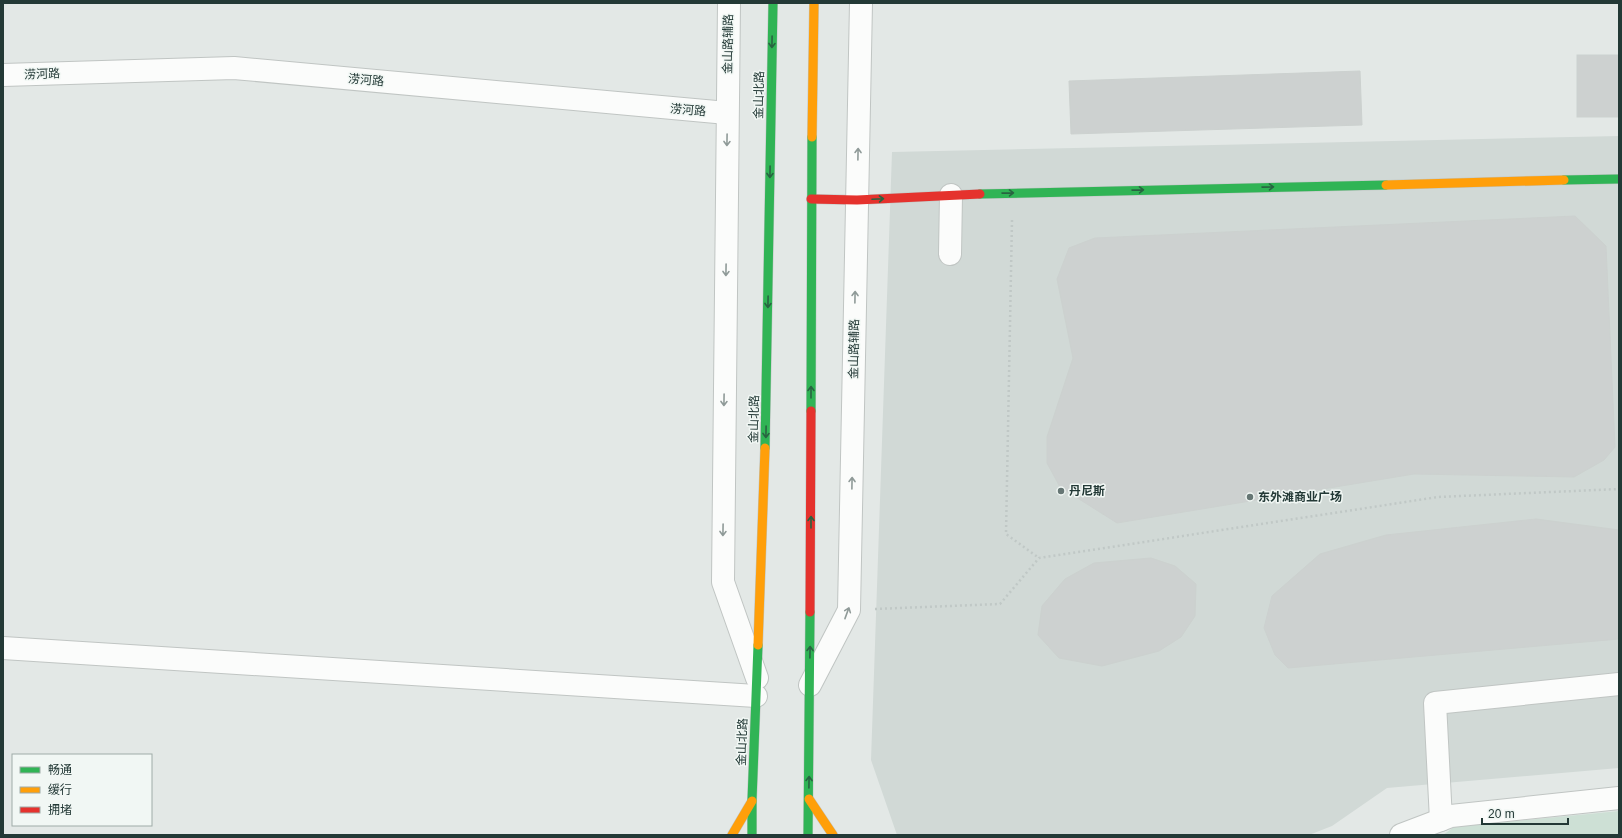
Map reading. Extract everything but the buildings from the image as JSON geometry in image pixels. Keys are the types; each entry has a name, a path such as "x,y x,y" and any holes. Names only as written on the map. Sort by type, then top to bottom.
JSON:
{"main road":[{"name":"金山北路","path":"752,835 752,800 765,478 773,3"},
{"path":"808,835 810,685 811,199 814,3"},
{"path":"811,199 857,200 1013,193 1619,179"},
{"path":"808,799 833,835"},
{"path":"732,835 752,800"}],"street":[{"name":"金山路辅路","path":"729,3 723,582 757,687"},
{"name":"金山路辅路","path":"810,685 849,610 861,3"},
{"name":"涝河路","path":"3,75 234,68 727,113"},
{"path":"950,254 951,195"},
{"path":"3,648 757,687"},
{"path":"1441,820 1435,703 1619,684"},
{"path":"1400,835 1450,816 1619,798"}],"path":[{"path":"1013,193 1006,534 1039,558"},
{"path":"849,610 1000,604 1039,558 1438,498 1619,489"}],"shaded area":[{"name":"东外滩商业广场","path":"1619,136 1619,768 1387,788 1332,826 1309,835 897,835 871,760 892,152"}],"green space":[{"path":"1619,811 1619,835 1443,835 1454,827"}],"traffic: fast":[{"path":"765,448 773,3"},
{"path":"811,411 812,137"},
{"path":"1564,180 1619,179"},
{"path":"980,194 1386,185"},
{"path":"808,835 810,612"},
{"path":"752,835 758,645"}],"traffic: slow":[{"path":"812,137 814,3"},
{"path":"1386,185 1564,180"},
{"path":"758,645 765,448"},
{"path":"809,799 833,835"},
{"path":"732,835 752,801"}],"traffic: jam":[{"path":"811,199 857,200 980,194"},
{"path":"810,612 811,411"}],"place":[{"name":"丹尼斯","path":"1061,491"},
{"name":"东外滩商业广场","path":"1250,497"}]}
